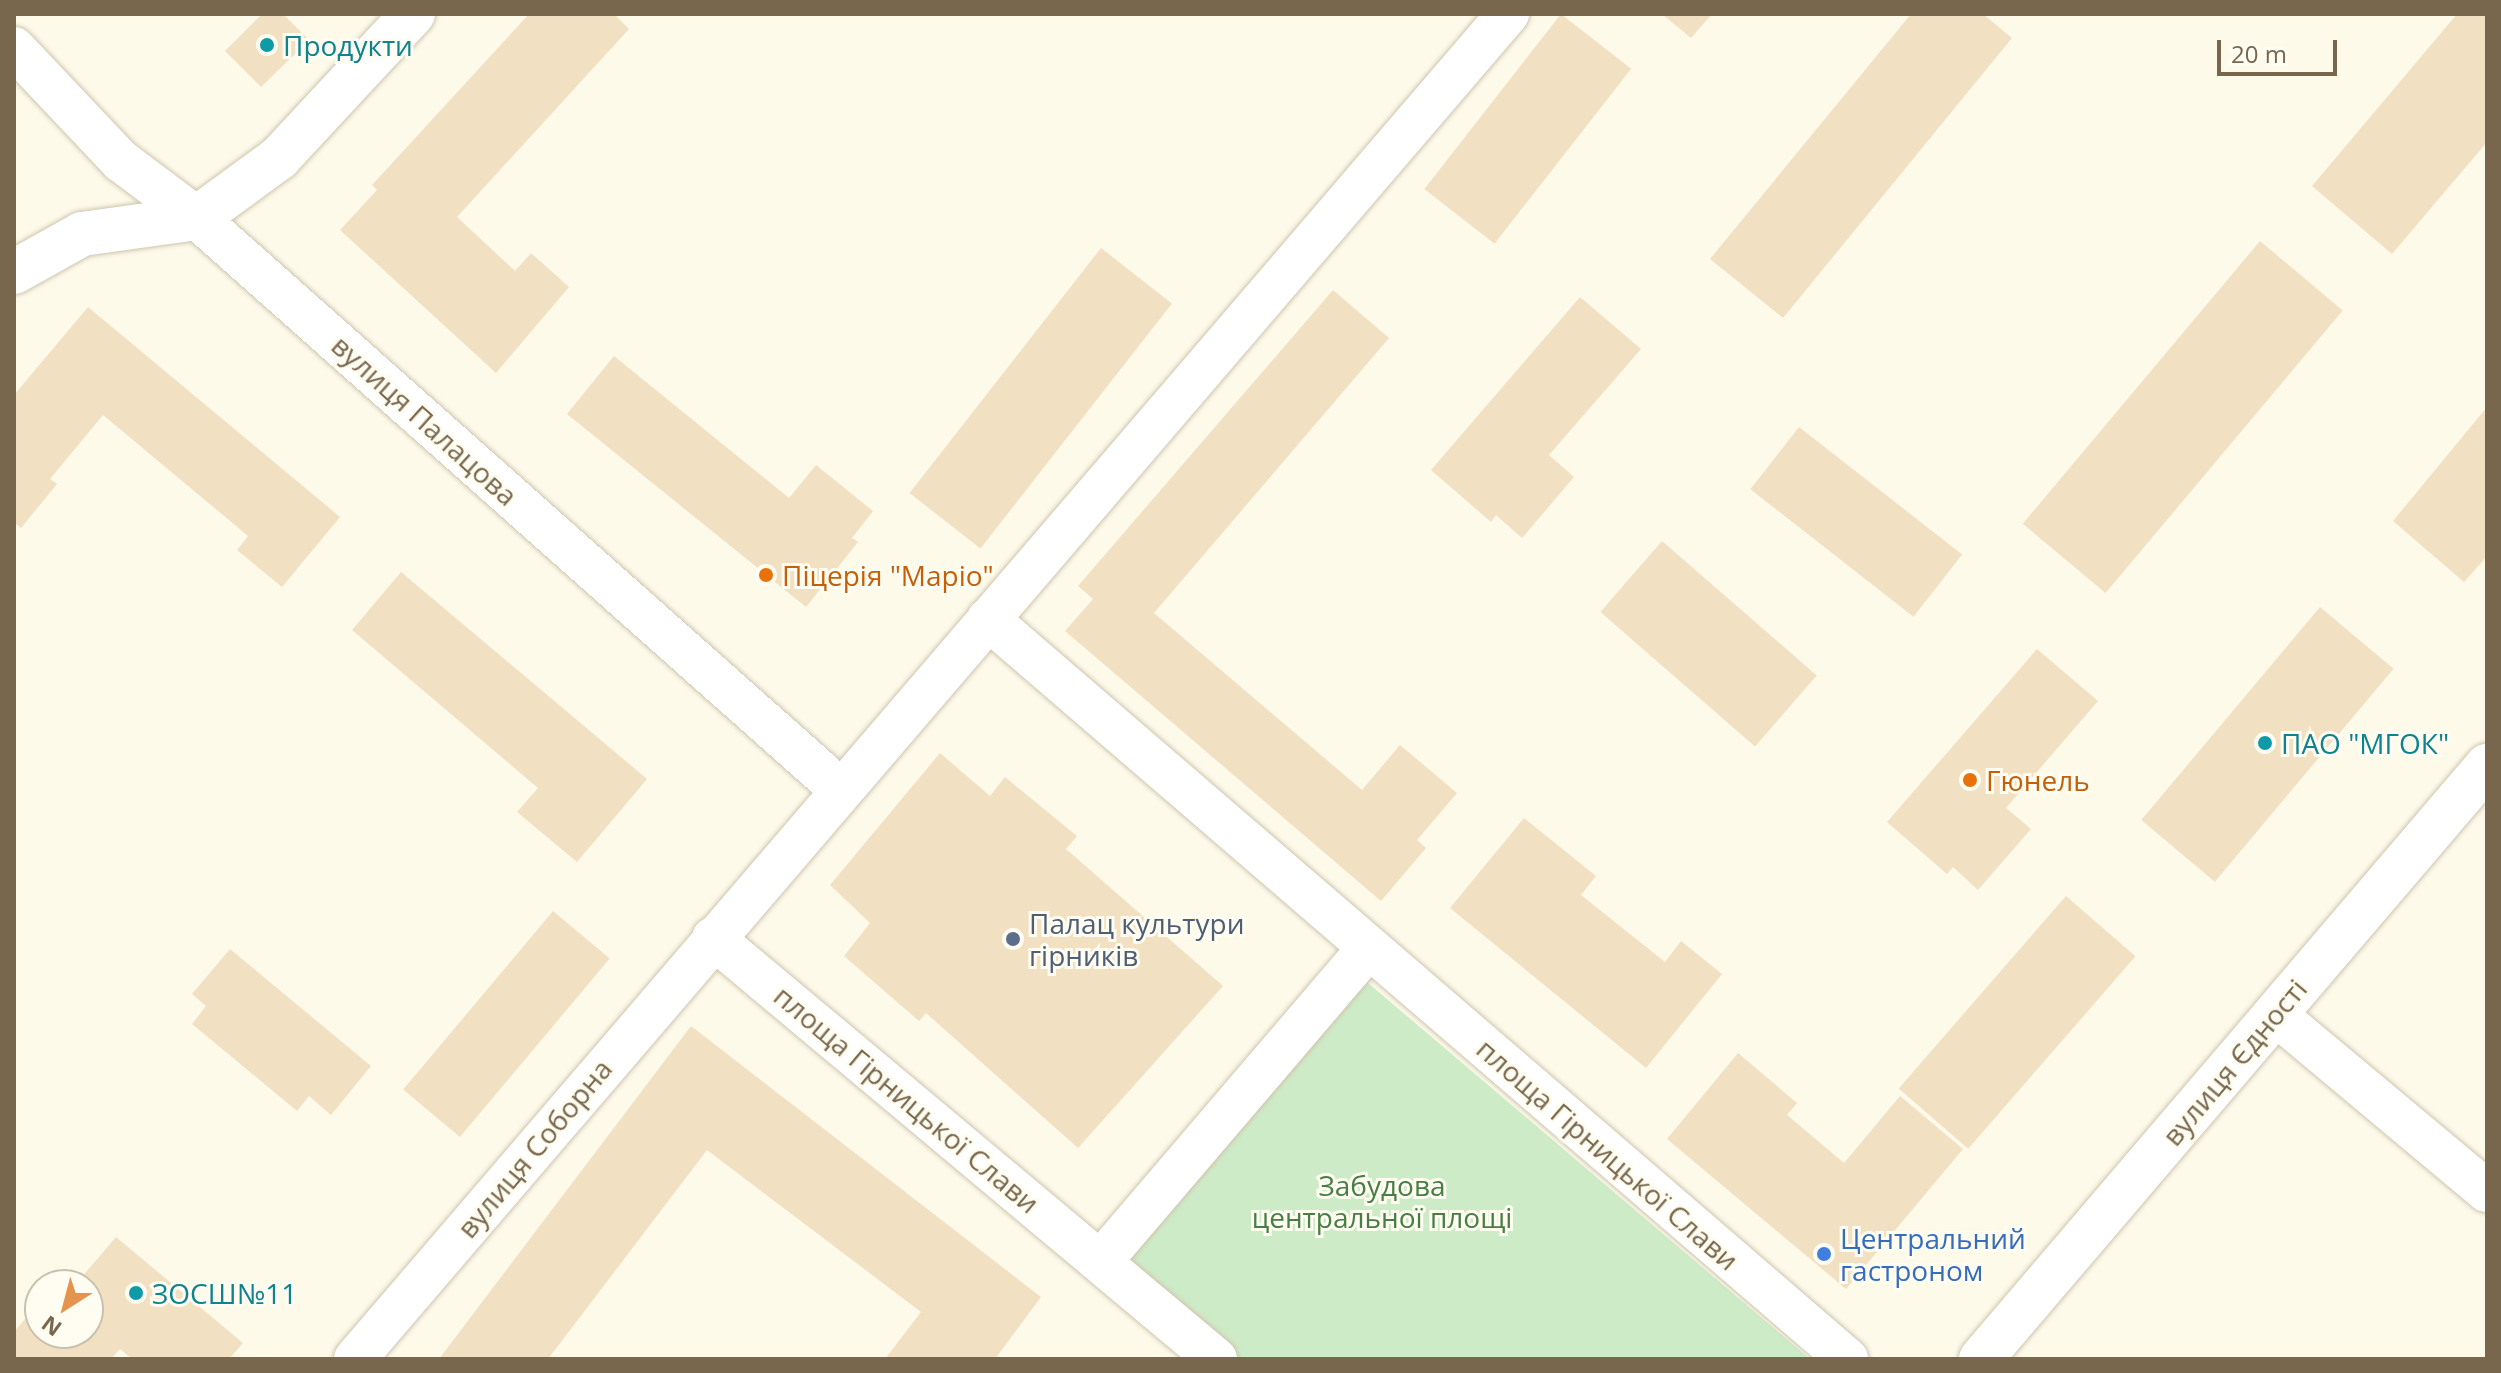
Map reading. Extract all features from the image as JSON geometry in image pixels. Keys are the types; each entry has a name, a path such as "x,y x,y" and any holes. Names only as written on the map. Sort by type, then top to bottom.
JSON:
{"street":[{"path":"14,272 82,234 197,218 279,158 413,14"},
{"name":"вулиця Соборна","path":"355,1359 840,789 1508,14"},
{"name":"вулиця Палацова","path":"14,48 121,161 197,218 840,789"},
{"name":"площа Гірницької Слави","path":"988,619 1847,1359"},
{"name":"вулиця Єдності","path":"1981,1359 2487,766"},
{"name":"площа Гірницької Слави","path":"713,938 1102,1260 1216,1359"},
{"path":"1102,1260 1368,949"},
{"path":"2275,1014 2487,1191"}],"green space":[{"name":"Забудова центральної площі","path":"1367,982 1810,1359 1240,1359 1123,1258"}],"building":[{"name":"Продукти","path":"262,14 283,14 309,40 261,87 225,51"},
{"path":"529,14 614,14 629,29 457,217 515,271 531,253 569,287 496,373 340,230 377,190 372,185"},
{"path":"1561,14 1631,69 1494,244 1424,189"},
{"path":"1662,14 1712,14 1691,38"},
{"path":"1911,14 1983,14 2012,38 1783,318 1710,259"},
{"path":"2457,14 2487,14 2487,142 2392,254 2312,186"},
{"path":"2260,241 2343,310 2106,593 2023,524"},
{"path":"1101,248 1172,303 980,548 910,493"},
{"path":"1333,290 1389,338 1154,613 1362,790 1400,745 1457,793 1417,840 1426,848 1381,901 1065,631 1093,599 1078,586"},
{"path":"1580,297 1641,349 1549,455 1574,477 1522,538 1496,515 1491,522 1431,470"},
{"path":"88,307 340,517 282,587 237,550 248,536 103,415 50,479 57,484 21,528 14,522 14,395"},
{"path":"614,356 789,498 816,465 873,511 852,538 858,542 806,607 567,414"},
{"path":"2487,407 2487,556 2464,582 2393,521"},
{"path":"1799,427 1962,554 1913,617 1750,489"},
{"path":"1662,541 1817,675 1755,746 1600,612"},
{"path":"401,572 647,779 577,862 517,812 538,788 352,630"},
{"name":"ПАО \"МГОК\"","path":"2320,607 2394,669 2215,882 2141,820"},
{"path":"2037,649 2098,701 2006,808 2031,829 1978,890 1953,867 1947,874 1887,822"},
{"name":"Палац культури гірників","path":"940,753 990,796 1005,777 1077,836 1066,849 1223,986 1078,1148 926,1013 919,1021 844,956 870,923 830,885"},
{"path":"1524,818 1596,876 1581,895 1665,962 1681,941 1722,974 1646,1068 1450,908"},
{"path":"2066,896 2135,956 1968,1149 1899,1088"},
{"path":"553,911 610,959 460,1137 403,1089"},
{"path":"230,949 371,1066 331,1115 309,1096 297,1111 192,1024 206,1006 192,994"},
{"path":"691,1026 1041,1297 995,1359 885,1359 921,1312 707,1150 548,1359 439,1359"},
{"path":"1738,1053 1797,1103 1787,1115 1844,1163 1900,1096 1963,1149 1846,1289 1667,1139"},
{"name":"ЗОСШ№11","path":"116,1237 243,1343 229,1359 132,1359 120,1349 111,1359 14,1359 14,1332 24,1320 24,1349 104,1349 104,1269 89,1269"}],"place":[{"name":"Продукти","path":"267,45"},
{"name":"Піцерія \"Маріо\"","path":"766,575"},
{"name":"ПАО \"МГОК\"","path":"2265,743"},
{"name":"Гюнель","path":"1970,780"},
{"name":"Палац культури гірників","path":"1013,939"},
{"name":"Центральний гастроном","path":"1824,1254"},
{"name":"ЗОСШ№11","path":"136,1293"}]}
